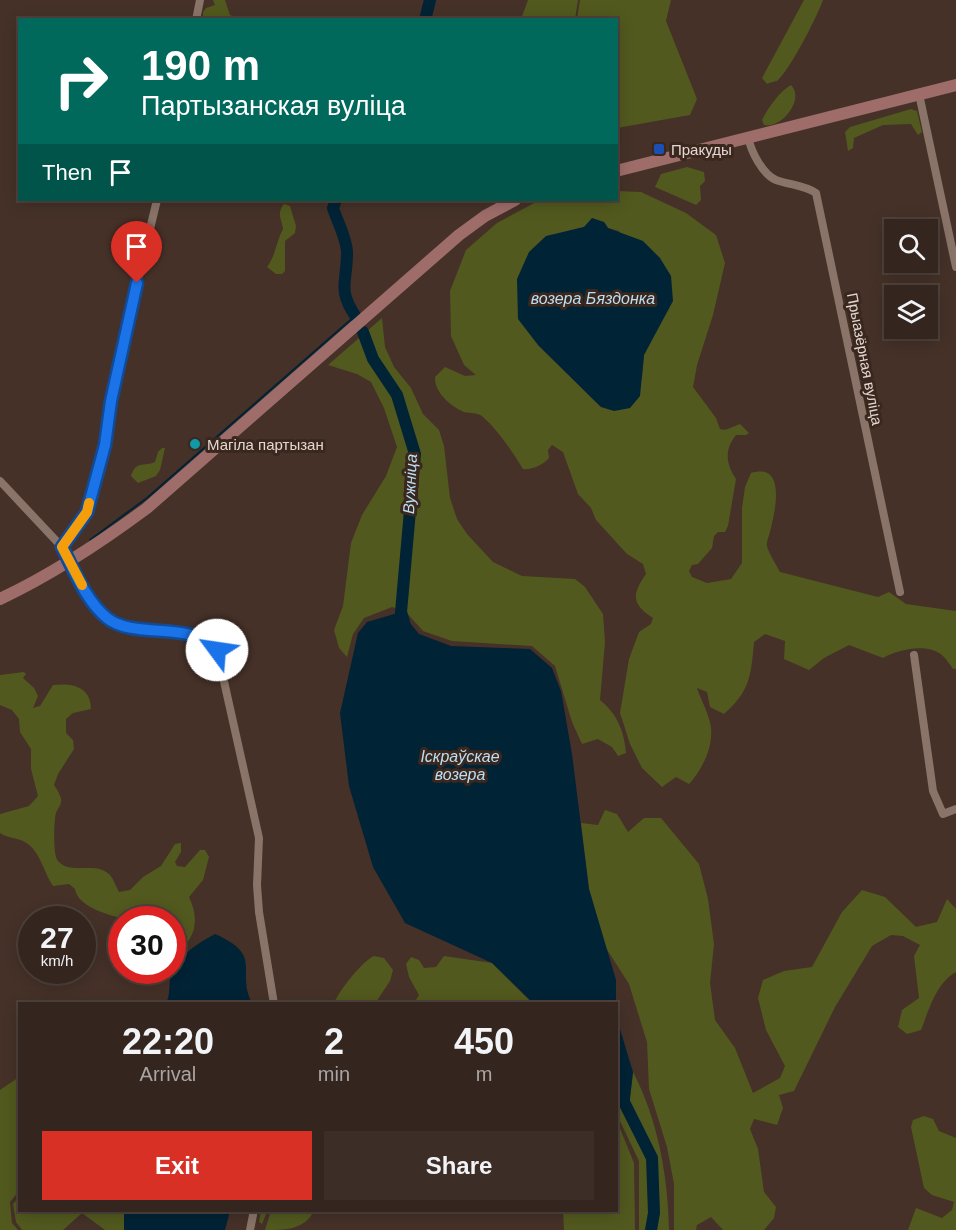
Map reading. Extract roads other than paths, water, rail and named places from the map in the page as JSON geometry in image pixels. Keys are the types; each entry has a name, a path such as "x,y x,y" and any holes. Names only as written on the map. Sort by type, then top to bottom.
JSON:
{"main road":[{"path":"618,170 956,85"},
{"path":"0,599 70,562 147,508 459,235 495,210 513,201"}],"street":[{"path":"196,18 200,0"},
{"path":"919,94 956,267"},
{"name":"Прыазёрная вуліца","path":"748,137 751,149 774,179 809,188 816,193 900,592"},
{"path":"62,547 87,512 105,445 127,324 157,201"},
{"path":"0,481 62,547 84,588 109,620 134,627 193,635 210,641 217,650 260,838 258,894 274,1002"},
{"path":"915,655 933,791 943,814 956,809"},
{"path":"250,1230 254,1212"}],"water":[{"name":"возера Бяздонка","path":"592,218 604,222 608,228 643,241 660,258 671,276 673,301 644,355 640,396 630,408 614,411 601,407 538,345 518,319 517,279 529,252 546,236 584,227"},
{"name":"Іскраўскае возера","path":"401,612 419,634 451,646 530,649 552,668 561,691 572,754 589,889 616,980 616,1002 532,1002 492,963 405,923 373,867 349,786 340,713 358,633 367,622"},
{"path":"215,934 230,942 244,957 246,982 252,1002 166,1002 170,984 186,984 186,954"},
{"path":"618,1023 633,1072 629,1107 619,1107"},
{"path":"124,1212 230,1212 225,1230 124,1230"}],"waterway":[{"name":"Вужніца","path":"426,18 430,0"},
{"name":"Вужніца","path":"336,201 333,208 347,248 345,292 356,317"},
{"path":"90,540 147,498 355,316"},
{"name":"Вужніца","path":"363,332 373,359 397,395 415,454 401,612 405,626"},
{"name":"Вужніца","path":"618,1090 652,1158 654,1213 651,1230"}],"place":[{"name":"Пракуды","path":"659,149"},
{"name":"Магіла партызан","path":"195,444"}]}
